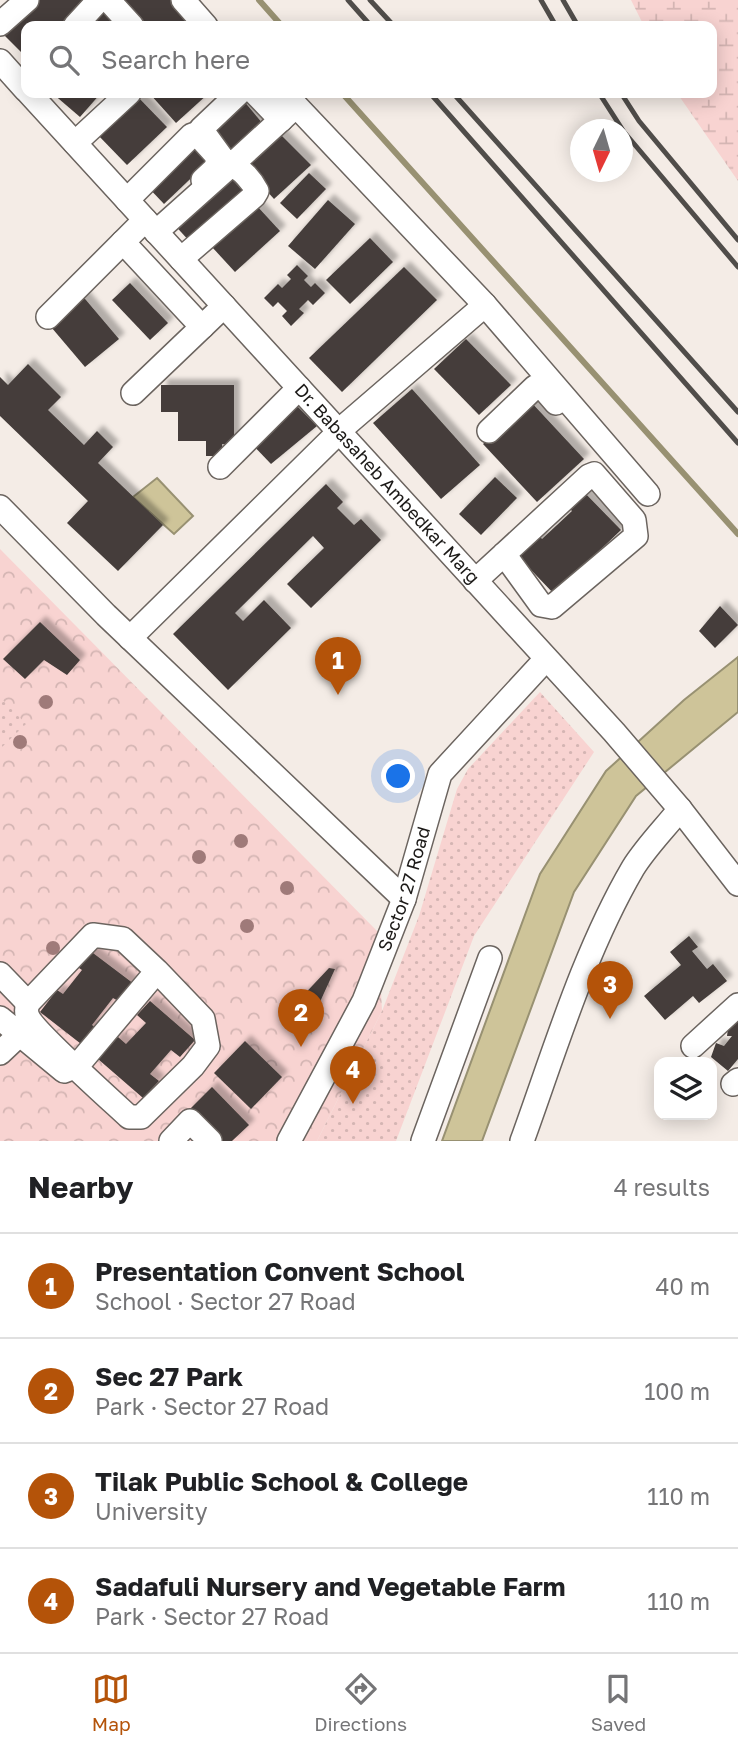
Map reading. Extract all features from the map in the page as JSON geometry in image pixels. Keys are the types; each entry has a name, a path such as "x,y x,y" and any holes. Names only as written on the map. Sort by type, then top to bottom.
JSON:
{"street":[{"path":"0,12 14,0"},
{"path":"0,24 27,0"},
{"path":"183,0 199,21"},
{"path":"81,21 105,2 126,21"},
{"name":"Dr. Babasaheb Ambedkar Marg","path":"0,61 21,81"},
{"name":"Dr. Babasaheb Ambedkar Marg","path":"36,98 614,732 738,884"},
{"path":"75,143 124,98"},
{"path":"234,98 201,129 226,162 236,161 277,101 485,305 578,423"},
{"path":"127,200 192,135 202,138 217,156 217,167 151,227"},
{"path":"48,317 123,242 151,227 231,165 239,168 254,185 257,191 254,196 181,259"},
{"path":"123,242 202,327"},
{"path":"130,638 339,432 485,305"},
{"path":"133,393 224,306"},
{"path":"489,430 535,387 542,388 648,494"},
{"path":"220,467 299,388"},
{"path":"541,499 578,423"},
{"path":"475,581 503,554 594,474 634,520 636,536 552,607 541,605 503,554"},
{"path":"0,508 130,638 404,899"},
{"name":"Sector 27 Road","path":"289,1141 364,1001 404,899 440,774 546,659"},
{"path":"522,1141 583,974 611,910 635,866 677,806"},
{"path":"0,974 27,1003 27,1014 34,1026 128,1117 141,1117 193,1066 208,1046 203,1019 123,939 93,936 27,1003"},
{"path":"423,1141 490,958"},
{"path":"0,1018 18,1036 64,1071 77,1066 157,971"},
{"path":"693,1045 738,1005"},
{"path":"0,1053 18,1036"},
{"path":"171,1141 190,1121 210,1141"}],"green space":[{"path":"631,0 738,0 738,181 680,98 717,98 717,21 642,21"},
{"path":"0,549 378,932 382,1011 317,1141 0,1141"},
{"path":"540,692 594,752 474,936 396,1141 317,1141 382,1011 419,916 457,789 468,769"},
{"path":"0,697 26,724 0,749"}],"shaded area":[{"path":"157,478 193,516 174,534 133,497"},
{"path":"738,657 738,712 636,796 574,892 482,1141 442,1141 540,874 606,771 684,700"}],"building":[{"path":"36,0 82,0 86,4 69,21 21,21 21,52 0,31"},
{"path":"123,0 172,0 190,21 142,21"},
{"path":"103,12 114,21 95,21"},
{"path":"58,98 97,98 80,117"},
{"path":"131,98 139,98 167,127 127,165 95,132"},
{"path":"154,98 204,98 176,123"},
{"path":"243,100 263,124 233,152 212,125"},
{"path":"275,129 311,165 274,199 242,163"},
{"path":"191,141 209,161 164,204 146,185"},
{"path":"226,172 246,195 191,243 171,221"},
{"path":"309,173 326,189 297,219 280,203"},
{"path":"328,200 355,224 315,269 288,246"},
{"path":"257,206 280,231 235,272 212,247"},
{"path":"370,238 393,262 350,304 326,280"},
{"path":"297,265 308,276 304,280 311,287 315,283 325,293 313,305 308,300 299,309 304,313 291,326 282,316 287,311 278,302 273,307 264,298 278,284 282,288 291,279 287,275"},
{"path":"404,267 437,300 342,392 309,358"},
{"path":"130,283 168,323 150,340 112,300"},
{"path":"80,293 119,339 85,367 46,321"},
{"path":"466,339 511,385 479,415 434,369"},
{"path":"28,364 61,397 48,410 84,445 97,431 113,447 98,463 163,525 118,571 67,523 88,501 0,416 0,377 8,385"},
{"path":"161,385 234,385 234,444 222,444 222,456 206,456 206,441 178,441 178,412 161,412"},
{"path":"412,389 480,465 441,499 373,423"},
{"path":"290,399 317,426 271,464 248,440"},
{"path":"530,401 584,459 537,502 483,444"},
{"path":"495,477 517,498 481,535 459,514"},
{"path":"326,484 343,502 337,508 354,525 361,519 381,540 311,608 287,584 324,548 313,536 235,613 243,621 264,600 291,628 228,690 173,634"},
{"path":"581,489 621,530 554,594 514,552 536,532 542,539 572,511 565,504"},
{"path":"720,606 738,625 715,648 699,631"},
{"path":"40,622 80,660 67,675 44,660 25,679 3,659"},
{"path":"689,936 698,947 692,951 707,969 713,964 727,981 699,1003 693,996 665,1020 644,996 681,965 670,952"},
{"path":"89,950 134,984 120,1002 113,998 92,1025 98,1030 85,1047 40,1012 57,990 63,994 82,970 76,966"},
{"path":"329,968 335,969 303,1039 281,1019"},
{"path":"150,1001 195,1040 180,1057 171,1050 150,1074 159,1081 143,1098 98,1059 118,1037 126,1044 146,1023 137,1015"},
{"path":"729,1021 738,1022 738,1059 728,1071 717,1062 717,1057 711,1057 716,1043 724,1046 732,1036 727,1036"},
{"path":"245,1041 282,1077 251,1109 214,1073"},
{"path":"212,1087 249,1125 232,1141 216,1141 187,1112"}],"waterway":[{"path":"259,0 278,21"},
{"path":"346,98 738,534"}],"railway":[{"path":"348,0 367,21"},
{"path":"370,0 389,21"},
{"path":"541,0 553,21"},
{"path":"563,0 575,21"},
{"path":"434,98 738,443"},
{"path":"457,98 738,412"},
{"path":"602,98 624,132 738,267"},
{"path":"624,98 639,121 738,240"}],"place":[{"name":"Presentation Convent School","path":"338,695"},
{"name":"Tilak Public School & College","path":"610,1019"},
{"name":"Sec 27 Park","path":"301,1047"},
{"name":"Sadafuli Nursery and Vegetable Farm","path":"353,1104"}]}
